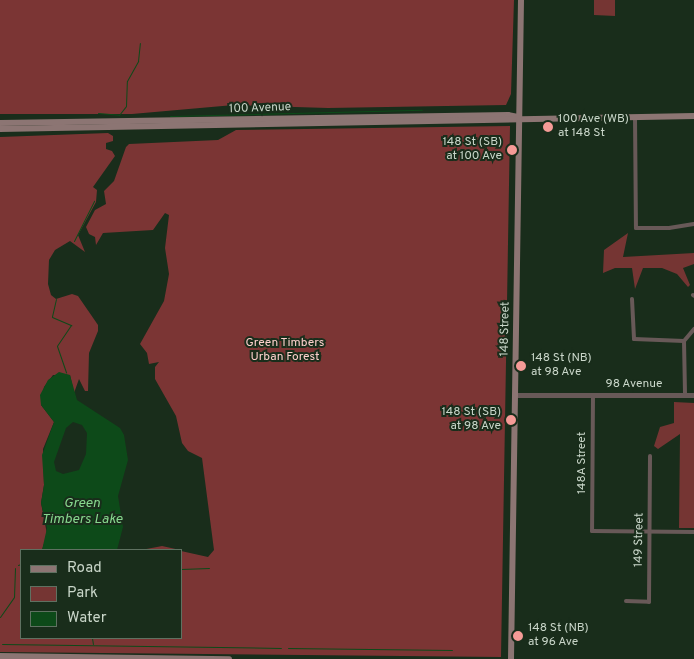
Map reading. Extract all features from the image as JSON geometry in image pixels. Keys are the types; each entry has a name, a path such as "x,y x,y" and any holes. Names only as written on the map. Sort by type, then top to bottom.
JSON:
{"main road":[{"name":"148 Street","path":"511,659 521,0"},
{"name":"100 Avenue","path":"0,123 506,115 520,118"},
{"name":"100 Avenue","path":"0,129 222,127 520,118 694,116"},
{"path":"0,656 230,659"}],"street":[{"path":"635,117 636,228 670,228 694,224"},
{"path":"632,299 634,339 684,341"},
{"path":"685,395 684,341 694,329"},
{"name":"98 Avenue","path":"514,394 694,395"},
{"name":"148A Street","path":"593,395 592,532 650,532"},
{"name":"149 Street","path":"626,601 649,602 650,456"},
{"path":"650,532 694,532"}],"green space":[{"path":"0,0 514,0 511,94 506,105 328,108 234,105 132,114 0,114"},
{"path":"594,0 615,0 615,16 594,15"},
{"name":"Green Timbers Urban Forest","path":"510,126 501,657 0,652 0,137 108,133 113,136 113,141 106,143 106,149 112,151 115,156 93,187 97,190 96,202 78,235 85,252 70,241 55,250 49,260 48,284 51,295 56,299 72,294 78,296 98,325 98,331 89,353 88,391 85,391 79,379 74,393 70,375 53,375 44,387 41,405 54,422 43,449 44,485 41,503 47,534 42,549 20,549 20,639 182,639 182,551 208,557 214,550 202,458 188,451 182,443 176,416 155,379 155,367 159,362 149,364 147,353 140,344 164,301 169,274 165,248 169,215 165,213 153,230 103,233 96,245 95,237 89,234 86,227 95,210 106,204 104,191 114,181 126,147 129,144 218,140 236,130"},
{"path":"628,233 623,257 694,253 694,264 683,268 690,285 688,287 677,274 662,268 643,268 635,289 632,268 615,268 603,273 604,250"},
{"path":"674,402 694,403 694,528 679,528 680,434 658,449 654,446 660,427 674,423"},
{"path":"162,546 176,549 146,549"}],"water":[{"name":"Green Timbers Lake","path":"59,372 70,375 77,400 120,428 124,435 128,460 118,496 123,527 117,549 42,549 47,528 41,503 44,485 42,455 54,422 41,405 40,395 48,380","holes":["73,422 82,425 87,433 86,454 79,470 63,474 56,471 54,462 66,428"]}],"waterway":[{"path":"98,113 119,115 126,106 127,81 138,61 140,43"},
{"path":"170,116 422,110"},
{"path":"74,241 94,201"},
{"path":"56,299 52,317 71,325 57,346 66,372"},
{"path":"0,617 14,597 15,568"},
{"path":"182,569 209,568"},
{"path":"92,639 93,644"},
{"path":"2,644 281,648"},
{"path":"288,648 452,650"}],"place":[{"name":"100 Ave (WB) at 148 St","path":"548,127"},
{"name":"148 St (SB) at 100 Ave","path":"512,150"},
{"name":"148 St (NB) at 98 Ave","path":"521,366"},
{"name":"148 St (SB) at 98 Ave","path":"511,420"},
{"name":"148 St (NB) at 96 Ave","path":"518,636"}]}
